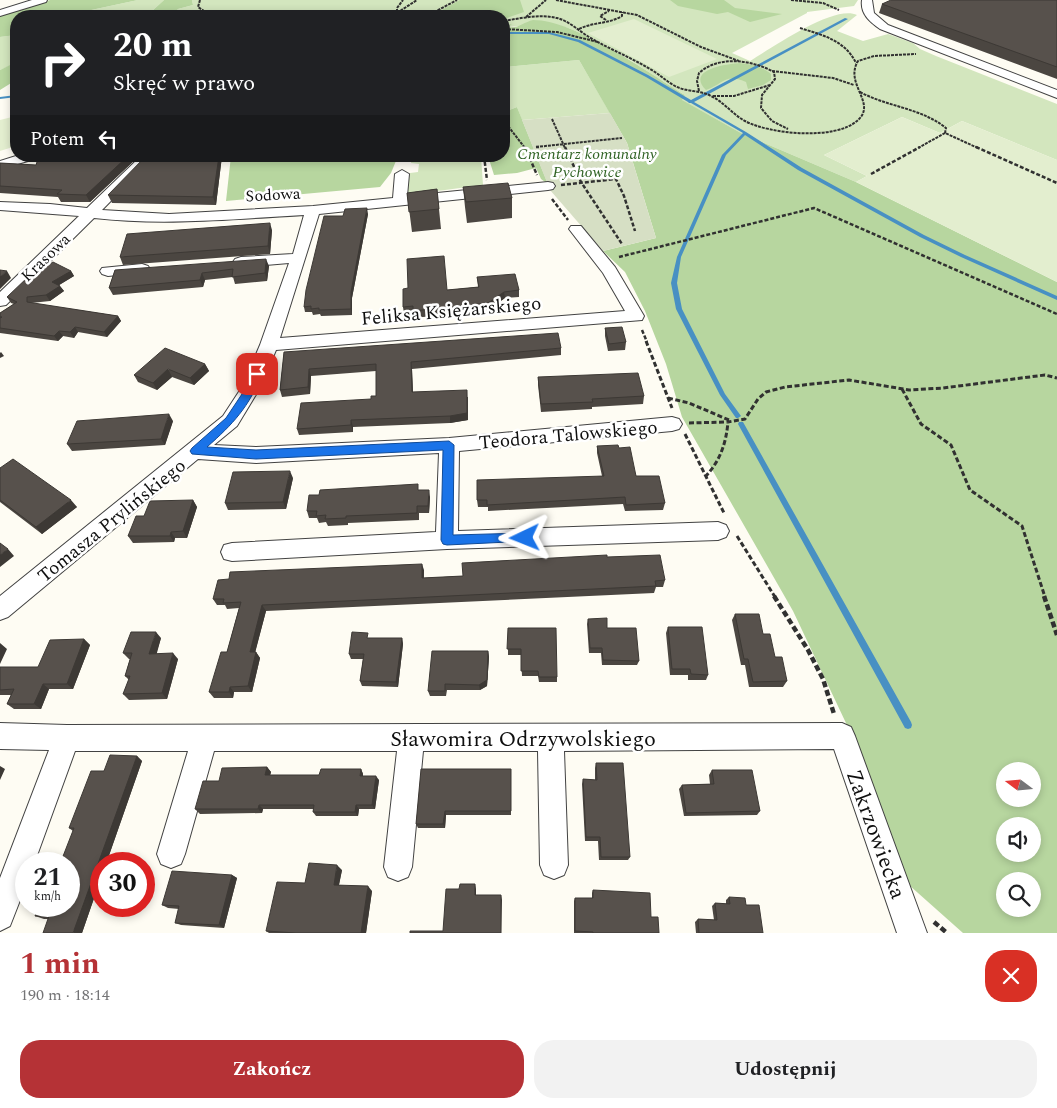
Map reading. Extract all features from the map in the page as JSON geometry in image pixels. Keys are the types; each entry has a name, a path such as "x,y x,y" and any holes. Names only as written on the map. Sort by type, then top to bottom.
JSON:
{"street":[{"path":"0,13 42,0"},
{"path":"867,0 866,10 872,18 891,30 1057,94"},
{"name":"Krasowa","path":"0,301 143,162"},
{"path":"400,201 402,174"},
{"name":"Sodowa","path":"0,206 90,212 151,219 313,210 548,186"},
{"name":"Tomasza Prylińskiego","path":"0,610 196,451 230,421 251,388 269,345 299,258 313,210"},
{"path":"576,229 603,261"},
{"path":"222,263 299,258"},
{"name":"Feliksa Księżarskiego","path":"269,345 636,316 625,294 603,261"},
{"path":"108,271 156,268"},
{"name":"Teodora Talowskiego","path":"196,451 256,454 449,445 676,424"},
{"path":"447,540 449,445"},
{"path":"232,552 447,540 718,531"},
{"name":"Sławomira Odrzywolskiego","path":"0,736 68,738 842,736"},
{"name":"Zakrzowiecka","path":"842,736 912,933"},
{"path":"0,916 68,738"},
{"path":"171,854 205,738"},
{"path":"398,867 411,738"},
{"path":"551,738 554,865"}],"path":[{"path":"200,0 198,7 202,10"},
{"path":"404,10 417,0"},
{"path":"443,10 457,0"},
{"path":"526,17 546,0"},
{"path":"556,0 622,12 649,20 701,47 772,71 785,74 829,76 854,85 860,92 876,101 927,116 946,128 945,133"},
{"path":"792,0 828,3 835,5 839,10"},
{"path":"612,10 604,12 600,16 603,20 612,21"},
{"path":"579,30 588,25 621,18 622,12"},
{"path":"510,20 538,16 557,18 650,68 677,86 712,96 740,118 751,124 766,128 794,131 834,130 857,121 861,116 864,105 860,92"},
{"path":"800,28 827,37 849,50 856,63"},
{"path":"510,29 557,32 603,44"},
{"path":"854,85 852,71 856,63 874,56 922,54"},
{"path":"699,91 697,76 704,68 718,63 738,61"},
{"path":"772,71 776,76 761,97 763,114 774,124 794,131"},
{"path":"712,96 734,96 772,84"},
{"path":"552,119 581,182 622,244"},
{"path":"510,128 524,145 535,168"},
{"path":"871,174 945,133"},
{"path":"945,133 1057,183"},
{"path":"536,147 622,138"},
{"path":"485,162 489,193"},
{"path":"548,186 616,179 624,196 635,231"},
{"path":"603,261 814,208 1057,314"},
{"path":"676,424 728,422 745,419 758,399 766,392 785,387 849,380 902,389 943,388 1045,375 1057,378"},
{"path":"902,389 921,424 951,445 970,490 1022,526 1057,635"},
{"path":"667,398 689,403 733,421"},
{"path":"705,478 716,466 722,452 728,422"}],"green space":[{"path":"50,0 138,0 91,10 19,10"},
{"path":"138,0 164,0 153,10 91,10"},
{"path":"164,0 192,0 193,5 177,10 153,10"},
{"path":"192,0 858,0 854,6 807,12 732,53 750,61 819,21 847,13 857,15 837,31 863,41 888,34 913,43 920,49 936,56 1057,104 1057,160 962,121 940,133 902,117 824,155 867,176 856,182 741,133 681,100 685,95 613,50 583,34 568,28 544,24 510,27 510,10 177,10 193,5"},
{"path":"460,0 520,0 524,12 510,17 510,10 442,10"},
{"path":"670,0 724,0 735,8 782,14 750,22 728,12 717,14 678,6"},
{"path":"10,13 10,36 0,37 0,16"},
{"path":"634,19 717,59 669,77 588,33"},
{"path":"533,20 550,22 570,28 632,61 685,95 682,100 741,133 856,182 1057,282 1057,933 963,933 909,885 854,740 793,611 682,417 666,364 645,311 625,272 603,251 656,238 627,143 579,60 510,66 510,27"},
{"path":"10,36 10,66 0,70 0,37"},
{"path":"579,60 610,113 522,120 517,107 510,110 510,66"},
{"path":"740,63 764,69 771,74 771,80 763,85 748,89 746,82 733,79 724,80 706,90 701,83 701,77 704,72 718,66"},
{"path":"10,65 10,84 0,90 0,70"},
{"path":"517,107 548,184 541,179 536,168 517,173 494,175 490,162 510,162 510,110"},
{"name":"Cmentarz komunalny Pychowice","path":"610,113 627,143 656,238 603,251 550,190 522,120"},
{"path":"902,117 940,133 962,121 1057,160 1057,282 856,182 867,176 824,155"},
{"path":"10,118 10,148 0,151 0,120"},
{"path":"230,162 396,162 391,173 380,187 226,201"},
{"path":"481,162 483,185 407,194 410,173 418,172 419,164 411,163"}],"building":[{"path":"891,0 1057,0 1057,67 882,4"},
{"path":"37,162 122,162 86,195 57,194 62,190 0,186 0,163 36,165"},
{"path":"140,162 218,162 213,197 108,195"},
{"path":"508,183 512,198 466,202 463,187"},
{"path":"437,189 439,209 409,212 407,193"},
{"path":"367,208 351,292 351,309 319,310 319,308 311,309 311,306 304,307 306,290 324,216 343,216 345,209"},
{"path":"270,223 268,246 120,257 127,234"},
{"path":"444,256 447,290 479,287 477,277 515,274 519,290 504,292 488,303 413,311 413,306 403,307 403,289 408,288 407,259"},
{"path":"266,259 265,273 232,277 233,269 202,273 200,280 109,288 115,270"},
{"path":"53,262 71,271 52,282 60,286 46,295 27,297 27,302 118,316 104,332 75,327 70,332 59,331 54,336 0,328 0,318 2,317 0,317 0,313 17,302 7,297 29,276"},
{"path":"0,270 7,271 0,277"},
{"path":"622,327 626,342 609,344 605,328"},
{"path":"558,333 561,348 411,362 412,392 467,390 467,413 450,416 351,420 351,425 297,429 301,403 371,399 371,396 376,396 376,364 309,369 308,387 280,390 284,352"},
{"path":"165,348 205,364 190,378 168,369 153,383 134,375"},
{"path":"638,373 644,396 592,399 593,402 541,404 538,377"},
{"path":"169,414 161,439 67,444 77,421"},
{"path":"618,445 619,448 630,447 636,476 659,476 665,503 626,505 625,497 487,505 487,500 477,500 477,480 604,476 597,446"},
{"path":"13,459 71,500 36,527 0,500 0,468"},
{"path":"290,471 283,502 225,503 233,472"},
{"path":"418,484 418,490 429,490 428,506 417,506 417,513 346,516 346,518 325,519 326,515 316,516 317,511 307,511 309,495 319,495 320,490"},
{"path":"193,500 183,531 171,532 170,536 128,536 136,516 144,516 150,501"},
{"path":"0,543 8,549 0,555"},
{"path":"607,555 607,557 660,555 665,580 655,581 656,586 262,605 250,652 256,652 248,686 230,687 229,692 209,692 221,652 227,652 241,602 223,603 224,599 213,599 218,580 229,579 230,572 422,564 422,578 463,576 462,563"},
{"path":"735,614 759,614 763,634 770,634 775,657 782,657 787,681 753,682 748,659 744,659"},
{"path":"607,618 607,628 636,628 639,661 603,660 602,648 590,648 588,619"},
{"path":"668,627 702,627 708,675 691,674 690,669 672,669"},
{"path":"508,628 556,628 557,677 539,677 538,671 521,671 521,649 507,649"},
{"path":"131,632 156,632 149,654 173,653 162,693 123,694 130,676 125,676 132,653 123,653"},
{"path":"352,632 368,633 367,638 402,638 396,682 360,681 364,654 349,654"},
{"path":"84,639 67,684 43,684 34,704 7,704 14,689 0,690 0,667 38,667 50,640"},
{"path":"432,651 488,651 487,680 479,685 445,684 445,691 428,691"},
{"path":"110,755 137,756 102,852 90,852 90,886 80,914 80,852 65,852 74,828 69,828 91,771 104,771"},
{"path":"596,763 623,763 630,857 601,857 600,837 586,837 583,779 597,780"},
{"path":"267,767 265,775 319,775 321,769 361,769 360,776 376,776 372,805 356,805 355,812 313,812 314,805 259,805 258,809 195,809 203,781 219,781 222,768"},
{"path":"421,769 511,769 511,811 445,811 443,824 416,824"},
{"path":"712,770 752,770 760,811 686,813 682,785 714,784"},
{"path":"309,863 337,865 334,885 368,886 361,933 266,931 277,882 305,883"},
{"path":"172,871 232,875 219,925 175,923 179,906 162,905"},
{"path":"460,884 475,884 475,895 501,895 501,933 410,933 410,931 443,931 446,889 459,889"},
{"path":"593,890 650,893 651,917 658,917 659,933 593,933 575,931 575,898 593,898"},
{"path":"729,897 745,898 746,905 759,905 763,933 699,933 698,919 717,920 715,903 730,904"},
{"path":"49,917 79,917 73,933 43,933"}],"waterway":[{"path":"691,102 846,19"},
{"path":"510,33 549,33 579,41 647,76 691,102"},
{"path":"0,98 10,97"},
{"path":"691,102 745,133"},
{"path":"738,416 723,395 679,309 674,283 679,257 724,155 745,133"},
{"path":"745,133 800,169 922,236 1057,298"},
{"path":"741,424 908,725"}],"route":[{"path":"257,374 251,388 230,421 196,451 256,454 449,445 447,540 525,538"}]}
